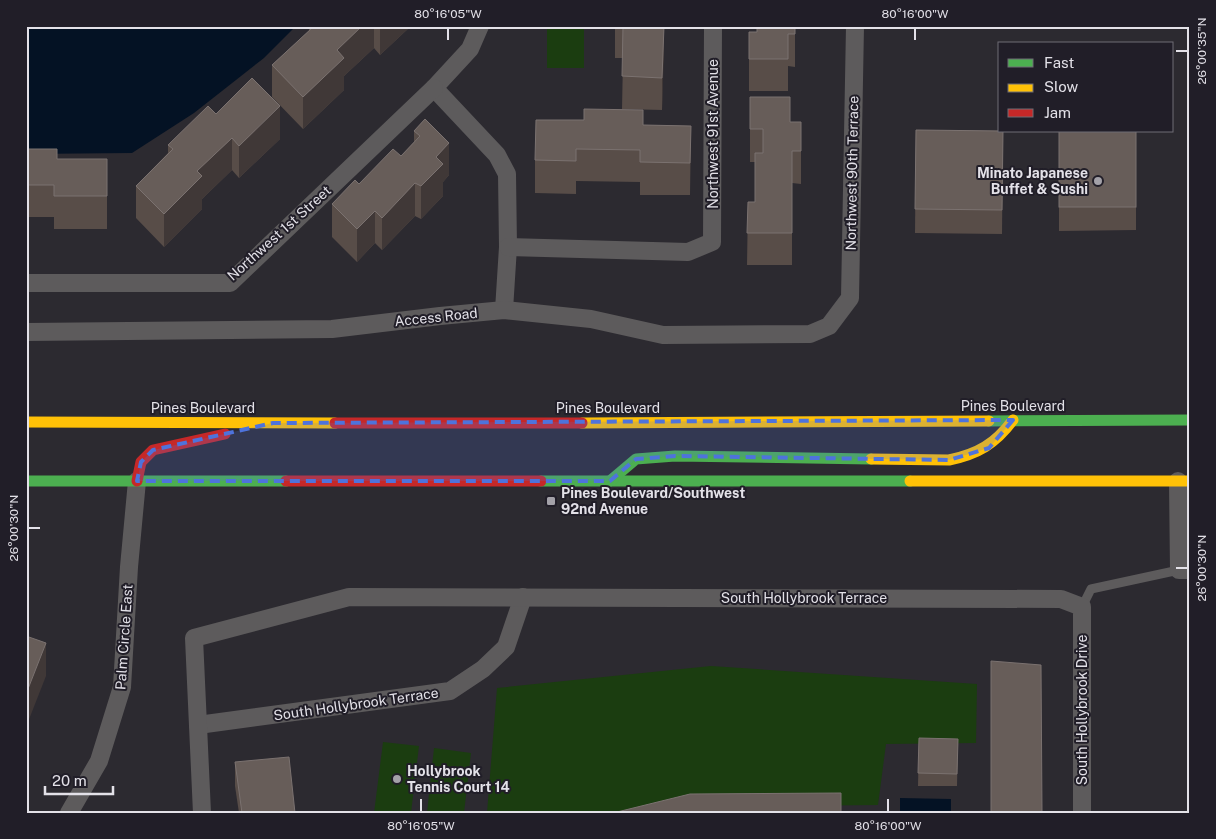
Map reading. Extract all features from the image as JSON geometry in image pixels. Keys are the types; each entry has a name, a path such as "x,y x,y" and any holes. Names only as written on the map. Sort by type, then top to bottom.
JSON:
{"highway":[{"path":"610,481 636,460 675,456 949,460 975,455 989,448 1000,439 1013,420"},
{"name":"Pines Boulevard","path":"26,422 1190,420"},
{"path":"137,481 141,462 153,450 273,423"},
{"path":"26,480 1184,481"}],"street":[{"name":"Northwest 1st Street","path":"26,283 230,282 434,88 470,49 480,26"},
{"name":"Northwest 91st Avenue","path":"508,247 688,252 712,242 713,26"},
{"name":"Northwest 90th Terrace","path":"838,316 850,298 855,26"},
{"path":"434,88 497,155 507,174 508,247 504,310"},
{"name":"Access Road","path":"26,332 332,329 504,310 591,319 663,335 810,334 829,326 838,316"},
{"name":"Palm Circle East","path":"69,813 99,761 122,686 129,567 137,481"},
{"path":"1184,481 1185,570"},
{"name":"South Hollybrook Terrace","path":"202,813 194,638 349,596 1061,599 1082,607"},
{"name":"South Hollybrook Terrace","path":"198,725 450,691 483,669 506,647 523,597"},
{"name":"South Hollybrook Drive","path":"1082,607 1082,813"}],"lane":[{"path":"1082,607 1091,589 1185,570"}],"highlighted area":[{"path":"1013,420 989,448 949,460 675,456 636,459 610,481 137,481 141,462 153,450 273,423"}],"green space":[{"path":"547,26 584,26 584,68 547,68"},
{"path":"711,666 977,684 976,743 886,744 878,805 691,807 667,813 487,813 497,688"},
{"name":"Hollybrook Tennis Court 14","path":"383,742 419,746 411,813 374,813"},
{"path":"434,748 471,753 464,813 427,813"}],"water":[{"path":"26,26 296,26 264,58 194,113 132,153 26,154"},
{"path":"900,798 951,799 951,813 900,813"}],"building":[{"path":"311,26 362,26 337,50 344,58 303,97 272,65 312,28"},
{"path":"623,26 664,26 662,78 622,76"},
{"path":"757,26 795,26 795,34 788,34 788,59 749,59 749,32 757,32"},
{"path":"252,78 280,106 239,146 232,138 197,171 202,176 164,214 136,186 173,149 168,145 208,106 216,114"},
{"path":"750,97 790,97 790,122 801,122 801,151 792,151 792,233 747,233 748,202 755,202 755,153 763,153 763,129 750,129"},
{"path":"584,109 643,110 643,125 691,126 690,163 640,162 640,150 576,149 576,161 535,160 536,120 584,120"},
{"path":"425,119 449,143 436,157 443,164 421,186 415,183 382,218 375,211 357,229 332,204 355,180 359,184 393,149 401,156 420,136 414,131"},
{"path":"916,130 1003,132 1002,210 915,209"},
{"name":"Minato Japanese Buffet & Sushi","path":"1059,132 1136,132 1136,207 1059,207"},
{"path":"26,149 57,149 57,159 107,159 107,196 54,196 54,185 26,185"},
{"path":"26,636 46,643 26,694"},
{"path":"991,661 1041,665 1042,813 991,813"},
{"path":"919,738 958,739 957,774 918,773"},
{"path":"289,757 295,813 242,813 235,762"},
{"path":"841,793 841,813 613,813 690,794"}],"traffic: fast":[{"path":"989,421 1190,420"},
{"path":"610,481 636,459 675,456 871,459"},
{"path":"26,481 286,481"},
{"path":"541,481 910,481"}],"traffic: slow":[{"path":"871,459 949,460 959,458 985,447 999,436 1013,420"},
{"path":"582,423 989,421"},
{"path":"26,422 335,423"},
{"path":"910,481 1190,481"}],"traffic: jam":[{"path":"335,423 582,423"},
{"path":"137,481 141,462 153,450 225,434"},
{"path":"286,481 541,481"}],"place":[{"name":"Minato Japanese Buffet & Sushi","path":"1098,181"},
{"name":"Pines Boulevard/Southwest 92nd Avenue","path":"551,501"},
{"name":"Hollybrook Tennis Court 14","path":"397,779"}]}
